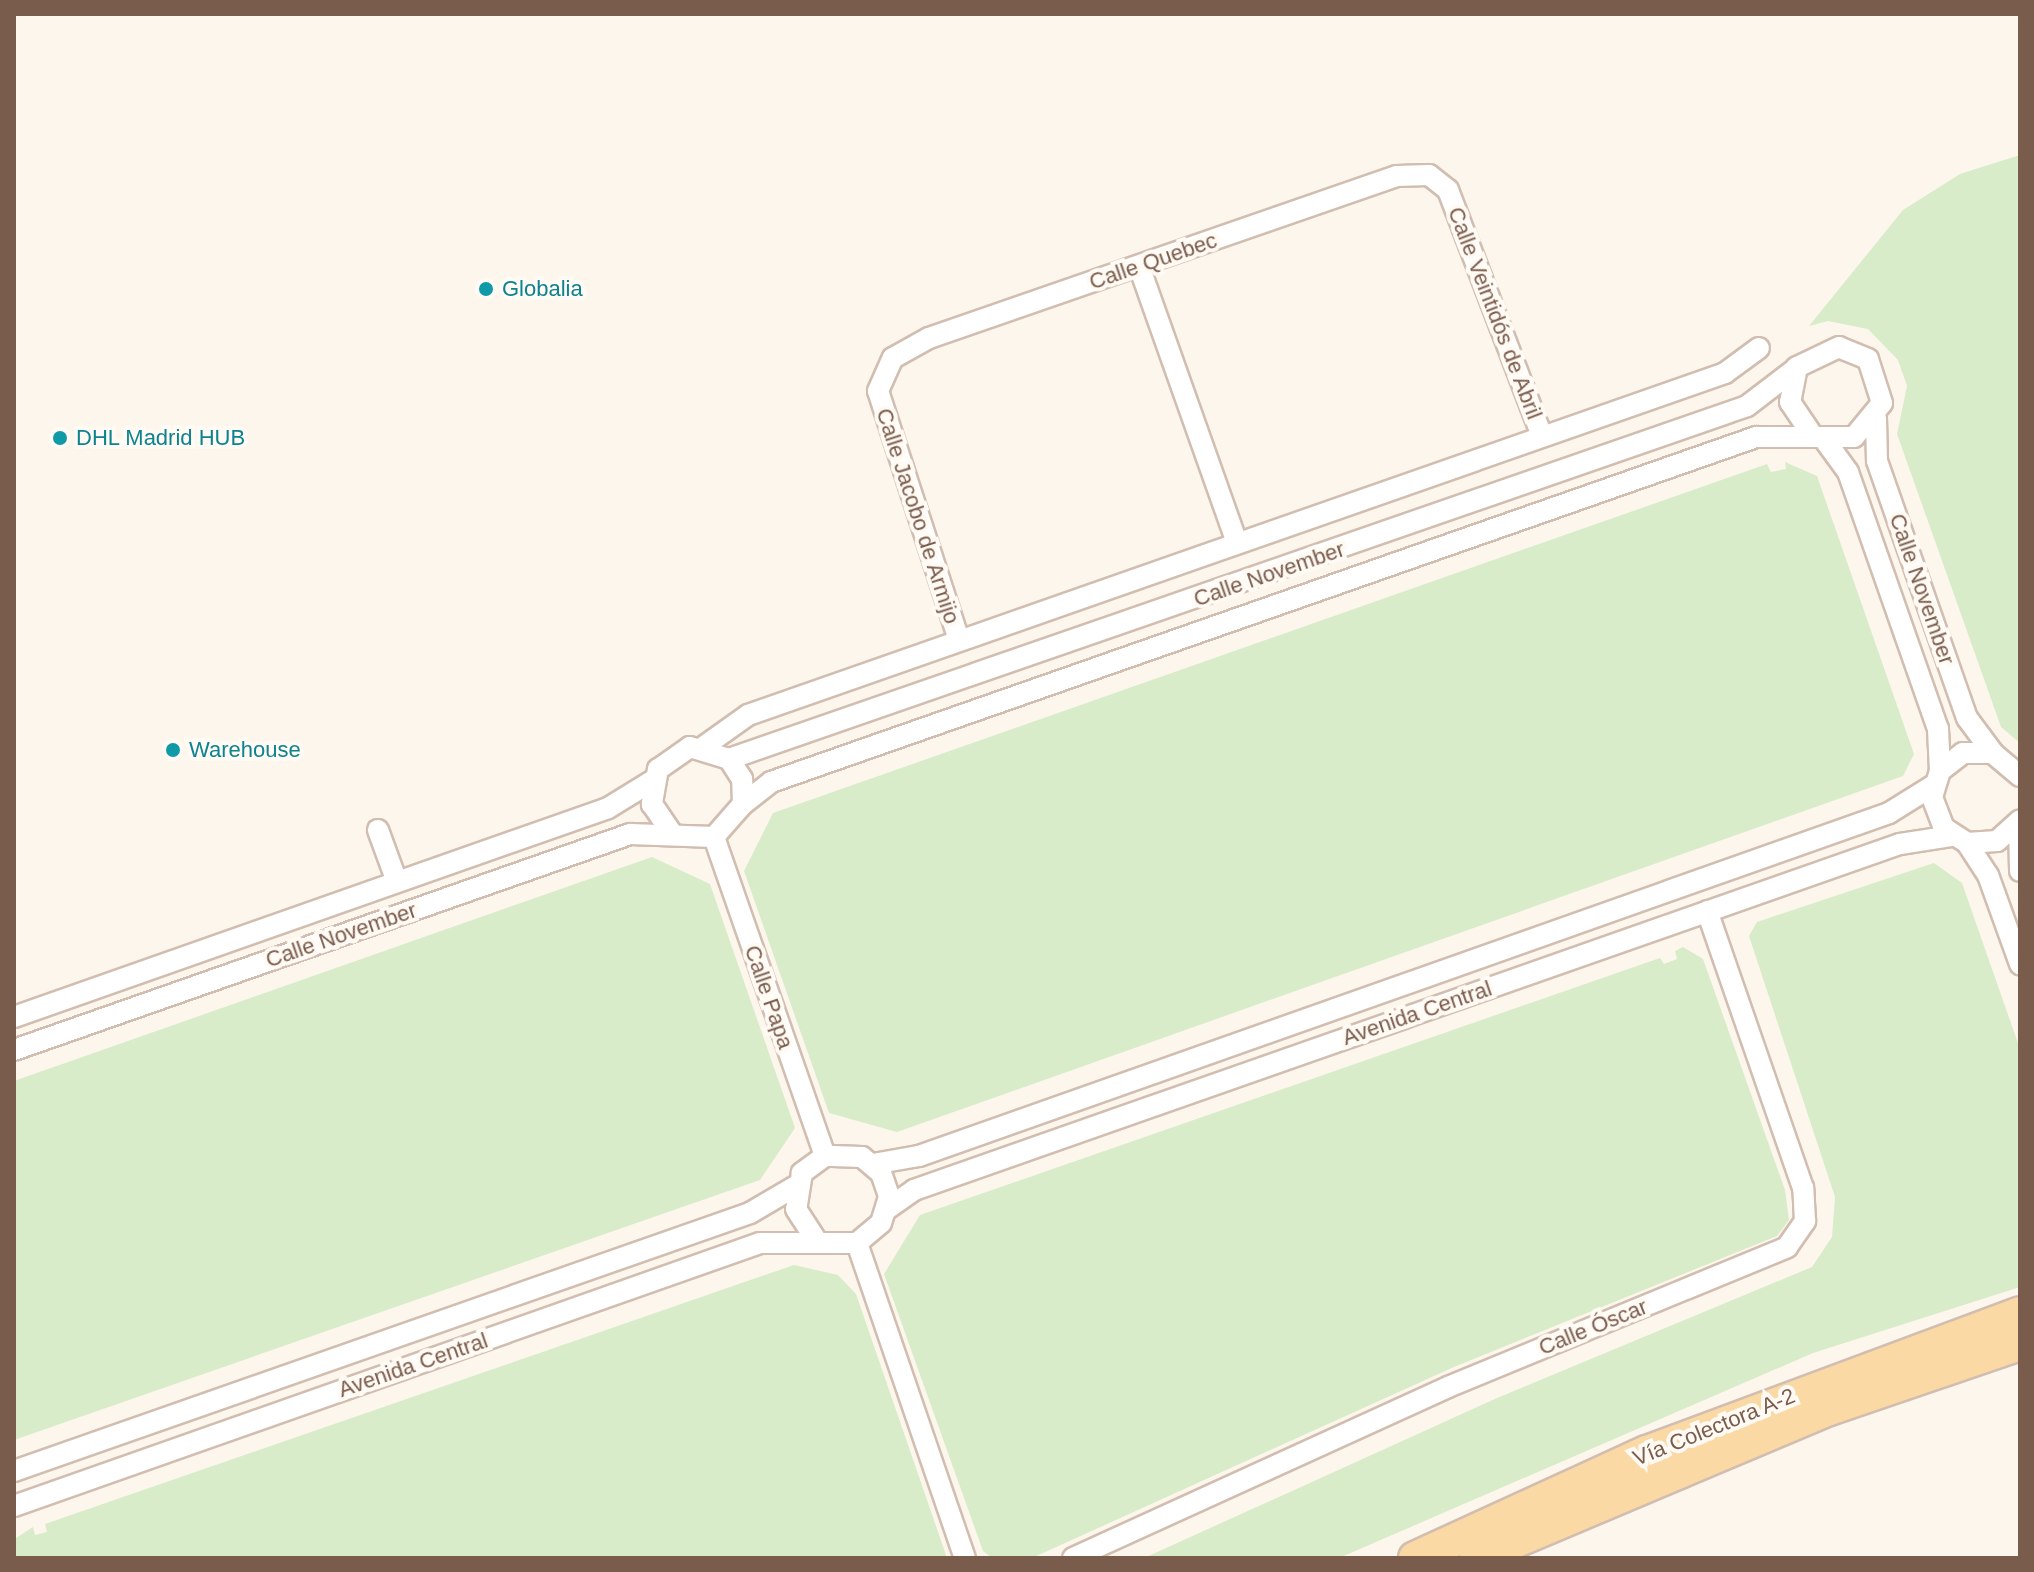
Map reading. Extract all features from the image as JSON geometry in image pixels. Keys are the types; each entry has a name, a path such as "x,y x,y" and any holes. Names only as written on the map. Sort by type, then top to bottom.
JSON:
{"main road":[{"name":"Vía Colectora A-2","path":"1415,1558 1647,1452 2020,1313"},
{"name":"Vía Colectora A-2","path":"1476,1558 1829,1409 2020,1344"}],"street":[{"name":"Calle Quebec","path":"878,391 885,366 909,346 1397,176 1429,175 1448,190"},
{"name":"Calle Veintidós de Abril","path":"1448,190 1542,436"},
{"path":"1139,266 1237,543"},
{"name":"Calle November","path":"703,747 748,715 1725,373 1759,348"},
{"path":"1823,349 1855,350 1883,387 1876,418 1854,437 1817,436 1790,402 1797,367 1823,349"},
{"name":"Calle November","path":"729,759 1747,406 1797,367"},
{"name":"Calle Jacobo de Armijo","path":"878,391 959,640"},
{"name":"Calle November","path":"1876,418 1877,461 1967,718 1993,753 2020,776"},
{"name":"Calle November","path":"743,804 771,782 1756,437 1817,436 1848,472 1938,729 1933,808 1960,840"},
{"path":"703,747 729,759 742,779 743,804 714,837 671,832 656,815 652,781 677,751 703,747"},
{"name":"Avenida Central","path":"873,1164 911,1159 1889,813 1937,778 1963,753 1993,753"},
{"name":"Calle November","path":"14,1017 618,804 652,781"},
{"path":"2020,821 2020,871"},
{"name":"Avenida Central","path":"887,1209 914,1190 1913,839 1997,841 2020,821"},
{"name":"Calle November","path":"378,830 397,882"},
{"name":"Calle November","path":"14,1050 618,838 671,832"},
{"name":"Calle Papa","path":"714,837 825,1156"},
{"path":"1960,840 1988,875 2020,964"},
{"name":"Calle Óscar","path":"1073,1558 1448,1387 1787,1247 1805,1221 1803,1188 1707,911"},
{"path":"850,1153 873,1164 886,1184 887,1209 857,1243 815,1238 800,1220 796,1186 825,1156 850,1153"},
{"name":"Avenida Central","path":"14,1471 750,1213 796,1186"},
{"name":"Avenida Central","path":"14,1506 760,1243 815,1238"},
{"path":"857,1243 965,1558"}],"green space":[{"path":"2020,155 2020,743 2001,727 1897,434 1907,386 1898,360 1868,329 1828,321 1809,326 1903,210 1960,174"},
{"path":"1785,462 1817,476 1914,754 1903,776 897,1132 829,1113 744,871 773,813 1767,464 1771,472 1786,469"},
{"path":"652,857 710,884 795,1128 760,1180 14,1440 14,1081"},
{"path":"1934,863 1962,883 2020,1049 2020,1287 1813,1353 1339,1558 1144,1558 1497,1398 1812,1267 1832,1237 1835,1197 1749,936 1757,922"},
{"path":"1683,947 1703,959 1785,1190 1789,1220 1777,1236 1454,1367 1032,1558 992,1558 983,1551 884,1274 920,1215 1660,958 1664,964 1677,959 1675,951"},
{"path":"794,1265 838,1275 856,1294 947,1558 15,1558 16,1538 33,1527 35,1535 47,1532 45,1524"}],"place":[{"name":"Globalia","path":"486,289"},
{"name":"DHL Madrid HUB","path":"60,438"},
{"name":"Warehouse","path":"173,750"}]}
